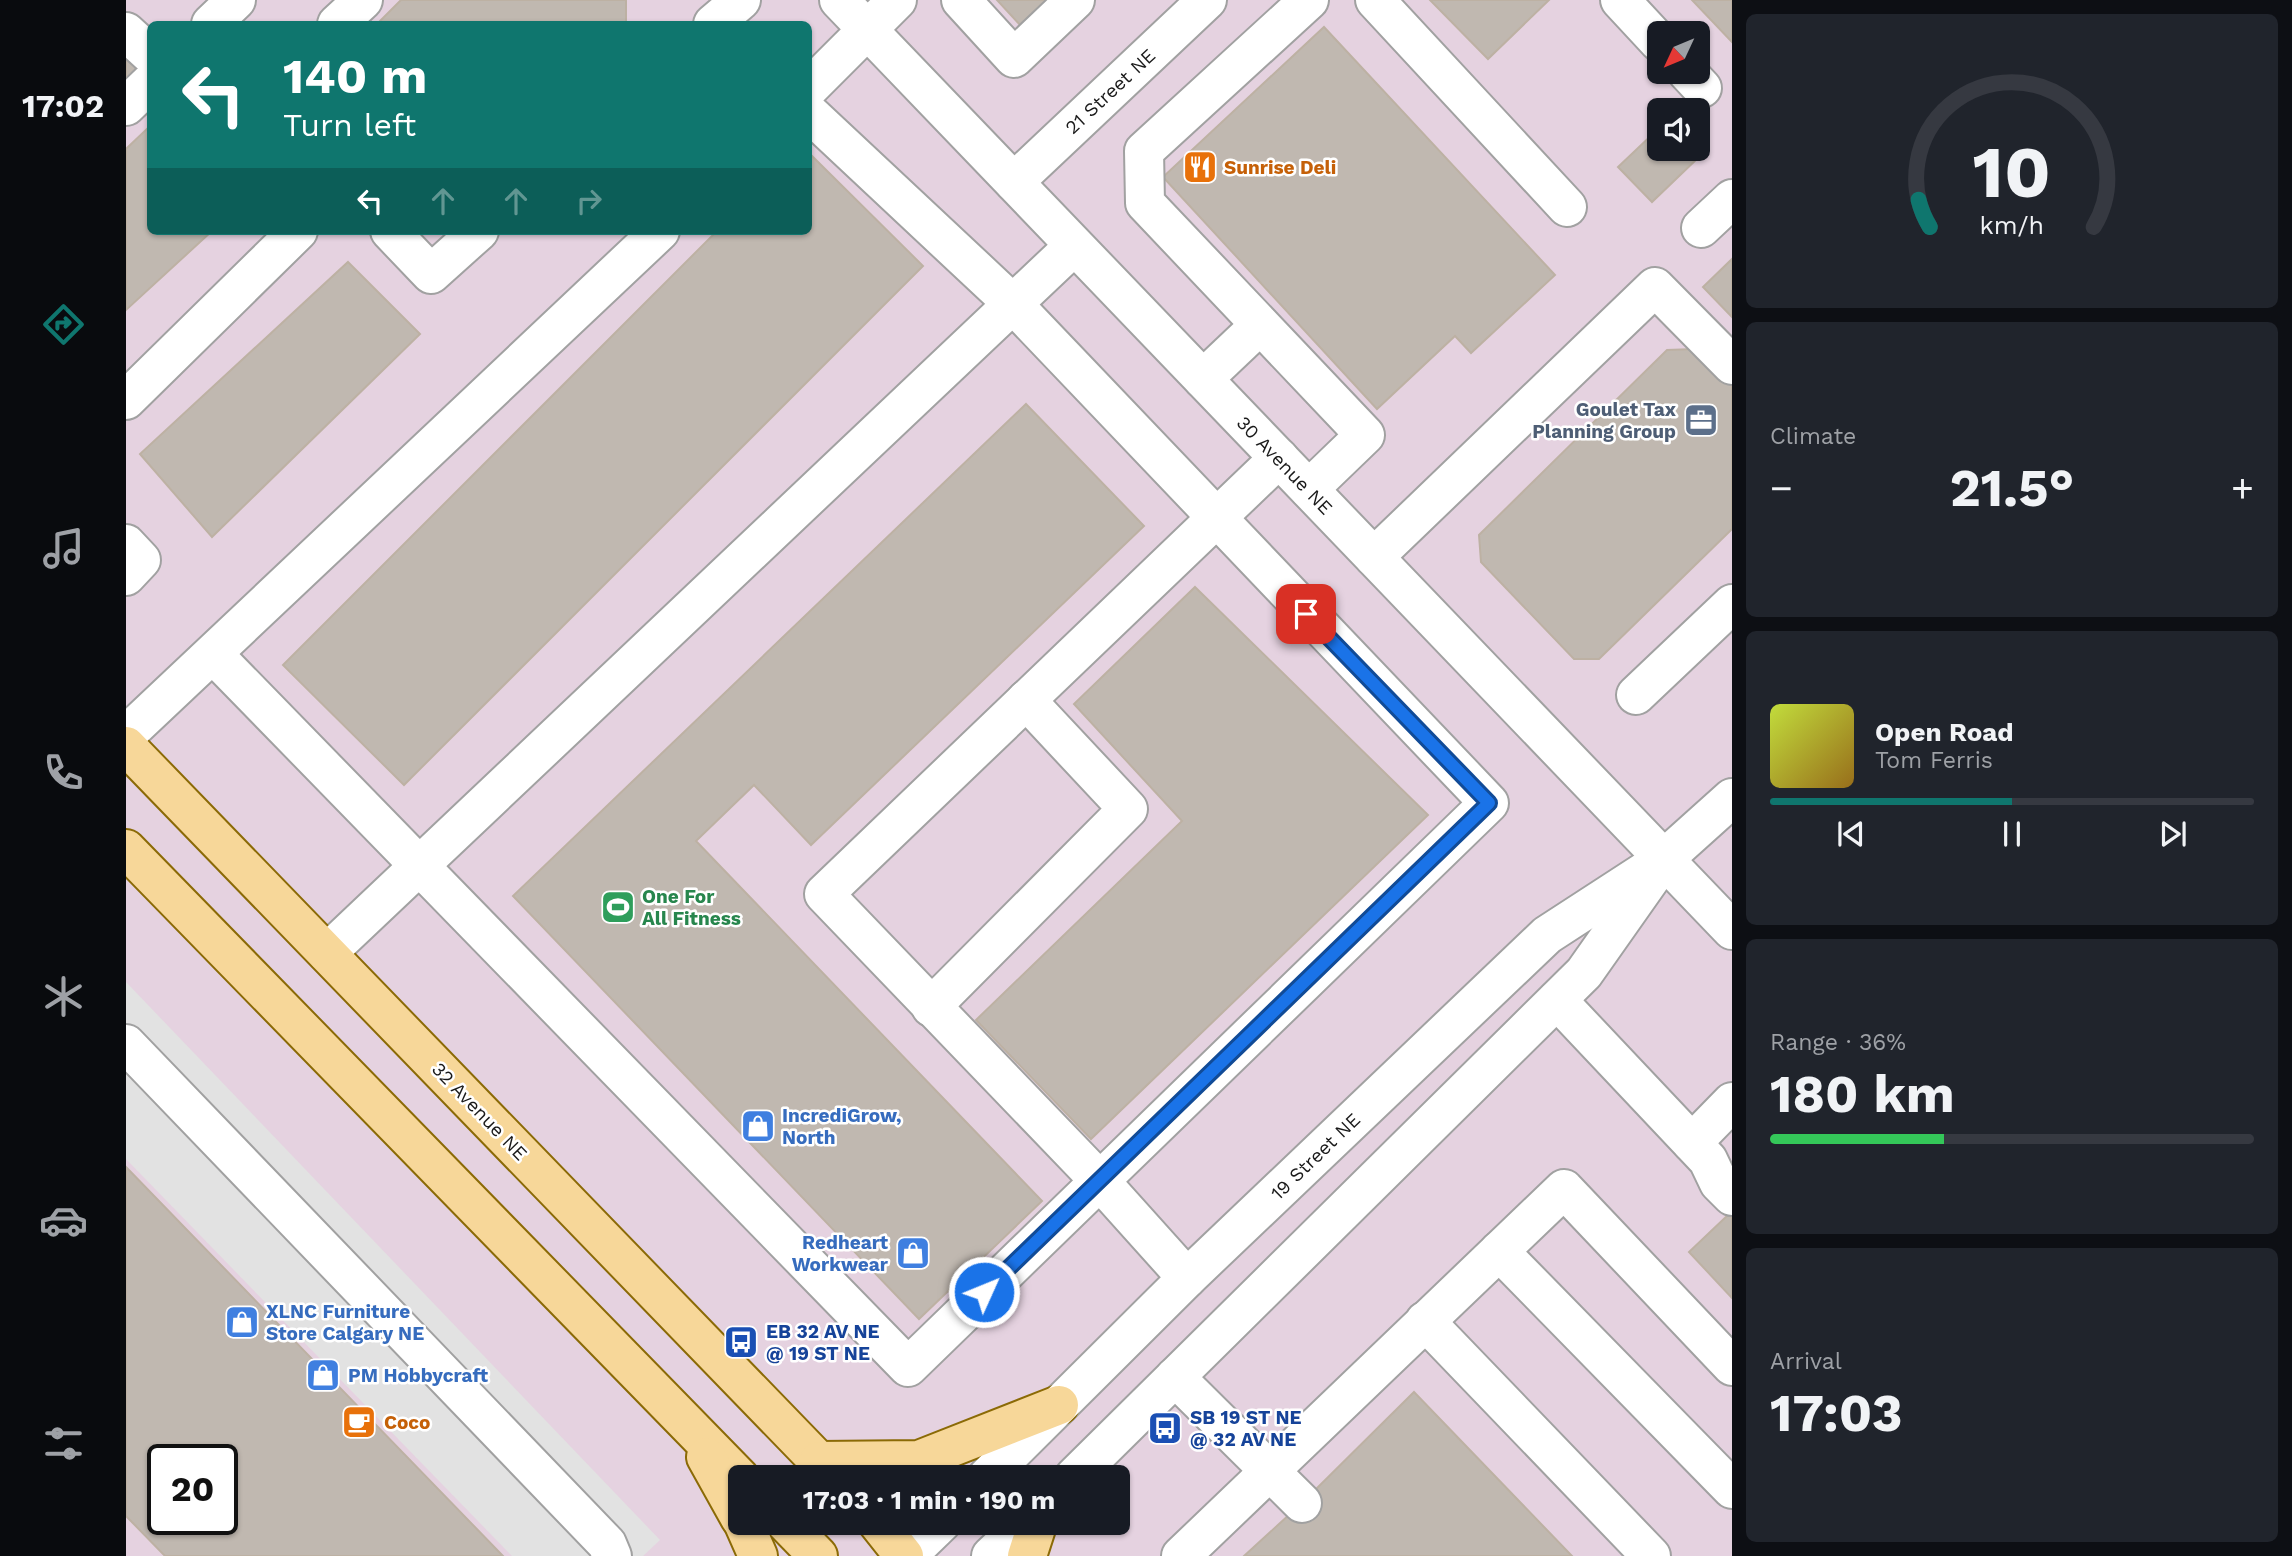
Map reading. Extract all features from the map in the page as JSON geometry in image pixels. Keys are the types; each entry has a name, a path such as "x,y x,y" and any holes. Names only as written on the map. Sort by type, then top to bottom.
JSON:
{"main road":[{"name":"32 Avenue NE","path":"126,746 823,1465"},
{"path":"126,849 728,1466"},
{"path":"868,1465 919,1460 1059,1405"},
{"path":"690,1428 728,1496"},
{"path":"749,1535 758,1556"},
{"path":"798,1535 818,1556"},
{"path":"888,1535 906,1556"},
{"path":"1027,1556 1034,1535"}],"street":[{"path":"340,21 363,0"},
{"path":"716,21 741,0"},
{"name":"30 Avenue NE","path":"839,0 1732,930"},
{"path":"812,85 897,0"},
{"path":"961,0 1014,58 1075,0"},
{"name":"21 Street NE","path":"1014,182 1207,0"},
{"path":"1309,0 1144,151 1145,203 1365,435 1309,489"},
{"path":"1375,0 1567,207"},
{"path":"1620,0 1647,29"},
{"path":"126,32 147,51"},
{"path":"126,106 147,86"},
{"path":"213,654 908,1367 1489,803 1215,519 1013,304 812,116"},
{"path":"1701,228 1732,198"},
{"path":"126,400 294,235"},
{"path":"394,235 431,274 475,235"},
{"path":"126,735 656,235"},
{"path":"327,953 1074,246"},
{"path":"1374,557 1655,287 1732,365"},
{"path":"1203,379 1261,325"},
{"path":"1187,1278 1099,1180 824,894 1279,458"},
{"path":"126,544 141,561 126,576"},
{"path":"1636,695 1732,604"},
{"path":"931,1007 1128,809 1026,700"},
{"name":"19 Street NE","path":"999,1465 1187,1278 1547,935 1664,859 1732,798"},
{"name":"19 Street NE","path":"1086,1465 1584,973 1664,859"},
{"path":"1557,1000 1717,1127 1708,1160 1719,1184 1732,1196"},
{"path":"126,1045 607,1544 612,1556"},
{"path":"1181,1556 1564,1189 1732,1366"},
{"path":"1499,1251 1732,1489"},
{"path":"1425,1321 1651,1556"},
{"path":"1175,1377 1302,1503"},
{"path":"906,1556 928,1535"},
{"path":"990,1556 1013,1535"}],"shaded area":[{"path":"126,0 1732,0 1732,1556 126,1556"},
{"path":"126,982 660,1540 643,1556 512,1556 126,1159"}],"building":[{"path":"401,0 626,0 626,21 380,21"},
{"path":"997,0 1050,0 1022,27"},
{"path":"1430,0 1549,0 1488,59"},
{"path":"1692,0 1732,0 1732,42"},
{"path":"1324,27 1555,275 1471,353 1455,336 1377,409 1163,177"},
{"path":"126,53 140,67 126,80"},
{"path":"147,129 147,235 208,235 126,310 126,149"},
{"path":"1647,139 1647,161 1695,161 1652,202 1618,167"},
{"path":"812,156 923,266 404,785 283,665 713,235 812,235"},
{"path":"1732,259 1732,317 1703,287"},
{"path":"348,262 420,334 212,537 140,454"},
{"path":"1695,349 1732,386 1732,529 1599,659 1574,659 1481,562 1479,535 1667,350"},
{"path":"1026,404 1144,526 811,845 754,785 696,841 1042,1201 919,1319 513,896"},
{"path":"1195,587 1428,815 1091,1139 976,1020 1182,821 1074,704"},
{"path":"126,1167 503,1556 165,1556 126,1516"},
{"path":"1729,1214 1732,1218 1732,1298 1689,1252"},
{"path":"1414,1392 1572,1556 1244,1556 1302,1503"}],"place":[{"name":"Sunrise Deli","path":"1200,167"},
{"name":"Goulet Tax Planning Group","path":"1701,420"},
{"name":"One For All Fitness","path":"618,907"},
{"name":"IncrediGrow, North","path":"758,1126"},
{"name":"Redheart Workwear","path":"913,1253"},
{"name":"XLNC Furniture Store Calgary NE","path":"242,1322"},
{"name":"EB 32 AV NE @ 19 ST NE","path":"741,1342"},
{"name":"PM Hobbycraft","path":"323,1375"},
{"name":"Coco","path":"359,1422"},
{"name":"SB 19 ST NE @ 32 AV NE","path":"1165,1428"}],"route":[{"path":"984,1292 1489,803 1306,614"}]}
